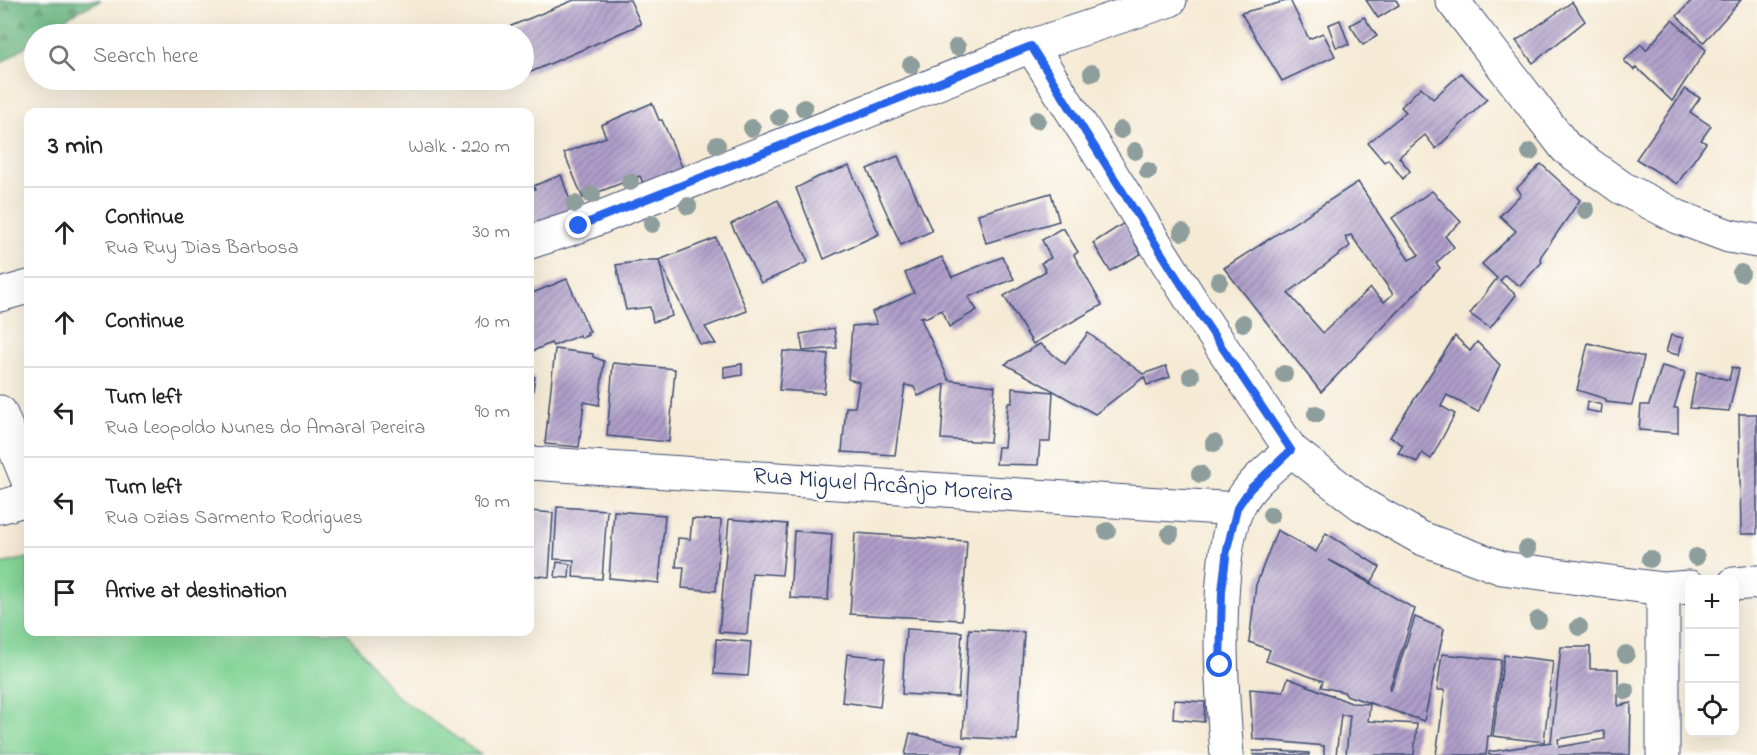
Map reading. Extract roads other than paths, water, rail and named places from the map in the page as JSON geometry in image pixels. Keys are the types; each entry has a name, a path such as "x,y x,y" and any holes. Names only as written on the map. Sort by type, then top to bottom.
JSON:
{"street":[{"path":"534,241 579,226 1031,46 1170,0"},
{"path":"1452,0 1566,148 1622,189 1678,217 1729,236 1757,241"},
{"path":"1031,46 1203,319 1291,450 1361,504 1421,538 1502,568 1676,588 1663,755"},
{"path":"0,295 24,287"},
{"path":"0,412 24,471"},
{"path":"1227,755 1220,665 1227,549 1237,508 1250,489 1291,450"},
{"name":"Rua Miguel Arcânjo Moreira","path":"534,463 1237,508"},
{"path":"0,507 24,500"},
{"path":"1739,584 1757,582"}]}
